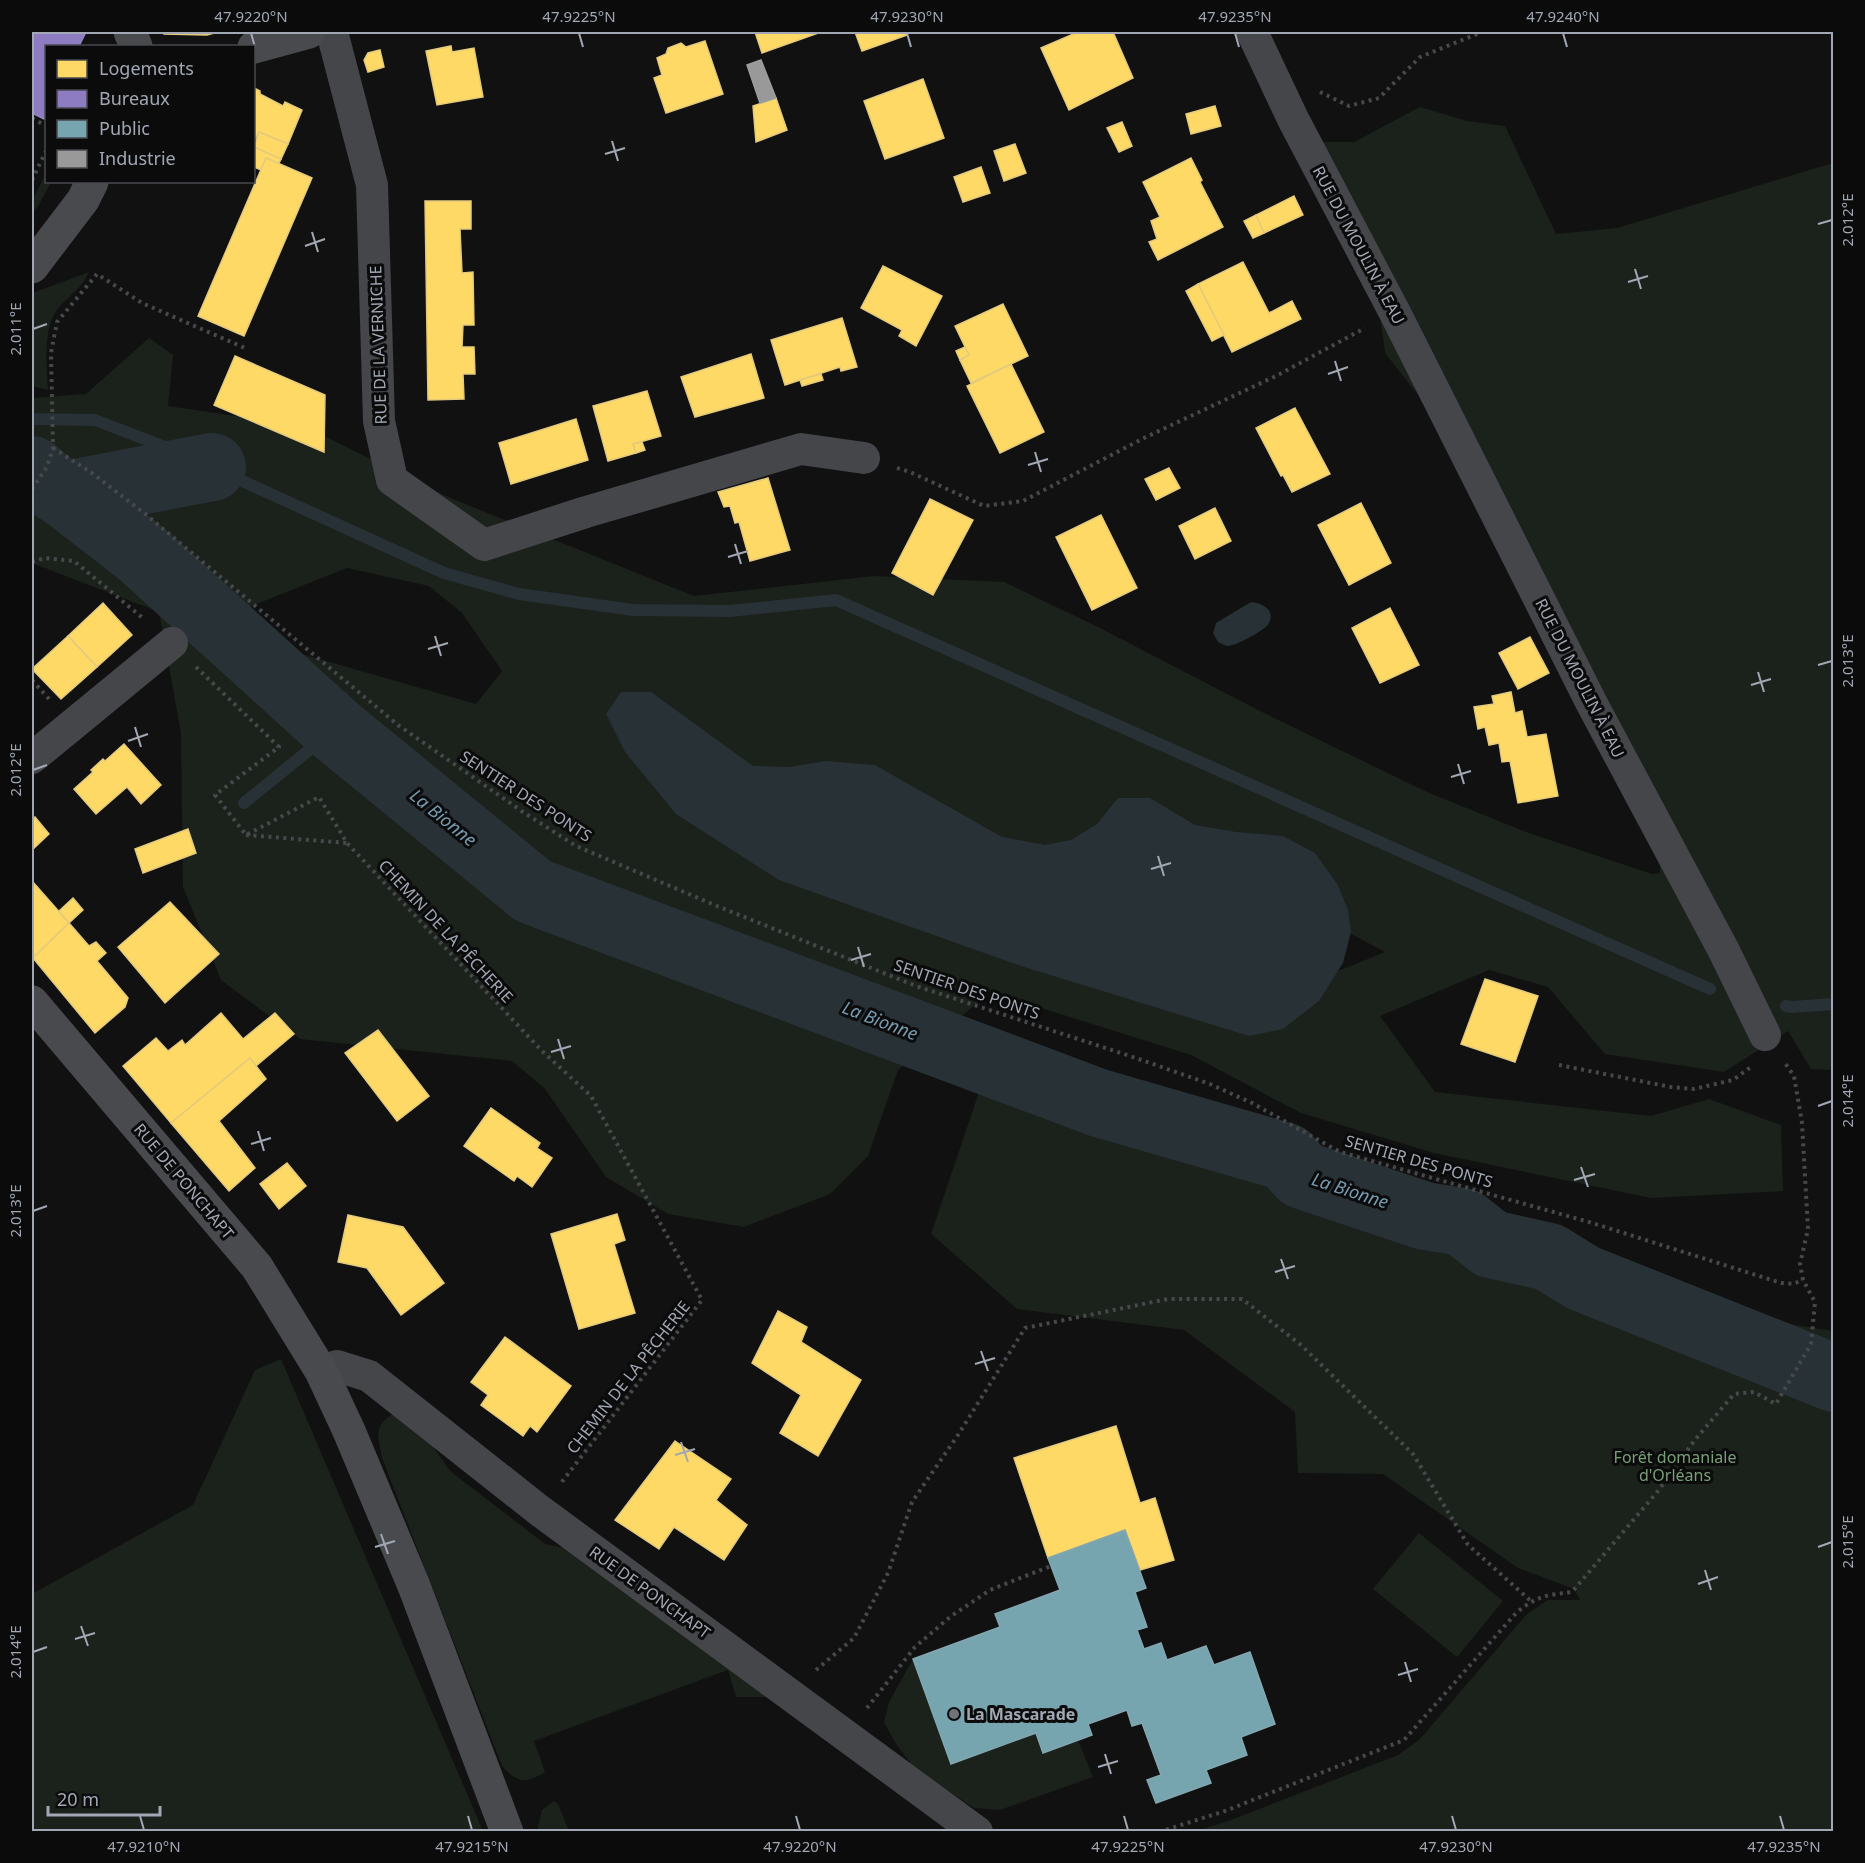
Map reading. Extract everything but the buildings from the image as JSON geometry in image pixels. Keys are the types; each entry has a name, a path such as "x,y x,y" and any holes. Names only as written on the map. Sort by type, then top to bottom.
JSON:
{"street":[{"path":"255,47 309,32"},
{"name":"RUE DE LA VERNICHE","path":"332,32 372,185 379,421 392,480 484,545 586,512 801,449 864,458"},
{"name":"RUE DU MOULIN À EAU","path":"1252,32 1293,119 1395,313 1592,704 1719,941 1770,1042"},
{"path":"32,267 83,200 92,183"},
{"path":"32,758 172,643"},
{"name":"RUE DE PONCHAPT","path":"32,1002 257,1267 321,1371 349,1431 414,1586 507,1832"},
{"name":"RUE DE PONCHAPT","path":"321,1371 337,1366 369,1376 540,1510 977,1832"}],"path":[{"path":"1312,85 1321,93 1349,106 1379,98 1420,57 1482,32"},
{"path":"32,180 45,153"},
{"path":"32,489 47,467 53,448 51,353 57,322 97,274 142,303 245,348"},
{"path":"864,458 910,472 984,506 1023,501 1146,437 1276,376 1395,313"},
{"name":"SENTIER DES PONTS","path":"53,448 92,473 144,513 399,725 523,812 576,846 916,986 1210,1084 1252,1103 1340,1152 1589,1222 1781,1283 1793,1284 1803,1280"},
{"path":"32,562 45,558 74,561 172,643 279,747 215,795 246,835 347,843"},
{"name":"CHEMIN DE LA PÊCHERIE","path":"246,835 319,797 347,843 542,1051 591,1096 702,1300 540,1510"},
{"path":"1159,1832 1225,1812 1404,1740 1517,1612 1531,1600 1548,1595 1572,1593 1658,1491 1694,1442 1734,1394 1754,1392 1776,1404 1810,1344 1815,1302 1803,1280 1800,1264 1808,1229 1802,1123 1794,1076 1770,1042 1733,1080 1694,1089 1671,1087 1559,1065"},
{"path":"788,1694 854,1638 888,1573 912,1502 958,1435 1025,1328 1168,1299 1242,1299 1301,1345 1413,1454 1468,1545 1531,1600"},
{"path":"847,1736 915,1647 950,1617 990,1590 1051,1566"}],"green space":[{"path":"1420,107 1467,121 1505,126 1556,234 1617,228 1833,163 1833,1070 1811,1069 1788,1031 1724,1072 1605,1054 1548,987 1489,970 1380,1016 1435,1092 1651,1116 1709,1099 1781,1125 1783,1191 1651,1198 1434,1153 1301,1113 1191,1055 990,992 898,1070 868,1156 830,1194 744,1227 668,1214 606,1177 545,1089 512,1061 300,1039 221,980 183,887 181,733 159,612 32,563 32,398 86,394 149,338 173,355 168,406 304,426 448,497 694,596 874,576 1004,582 1427,792 1526,832 1652,874 1660,873 1656,803 1419,396 1385,353 1379,306 1319,142 1354,142","holes":["347,568 429,586 462,613 502,671 476,704 274,646 239,611","1069,856 1336,926 1385,952 1256,1004"]},
{"path":"45,175 45,183 50,183 32,214 32,201"},
{"path":"89,272 80,287 59,307 50,325 47,347 48,390 32,386 32,296 35,292"},
{"name":"Forêt domaniale d'Orléans","path":"999,1033 1365,1211 1651,1301 1833,1331 1833,1831 1197,1831 1398,1755 1419,1740 1526,1615 1548,1600 1580,1600 1574,1589 1518,1568 1383,1474 1298,1473 1295,1412 1184,1330 1017,1309 931,1234"},
{"path":"281,1359 483,1831 32,1831 32,1594 193,1505 255,1370"},
{"path":"391,1415 402,1416 423,1432 450,1471 545,1544 575,1550 767,1697 736,1697 728,1670 534,1741 545,1772 527,1780 512,1776 502,1766 382,1458 379,1429"},
{"path":"1419,1533 1503,1601 1457,1657 1373,1589"},
{"path":"913,1659 951,1764 1036,1733 1078,1740 1093,1777 1000,1810 974,1808 915,1769 896,1744 884,1722 889,1702"},
{"path":"554,1801 558,1804 569,1831 537,1831 542,1810"}],"shaded area":[{"path":"1251,602 1267,608 1271,614 1267,626 1231,646 1218,642 1213,633 1216,623"},
{"path":"621,692 651,692 753,766 789,767 826,761 875,765 1002,837 1045,845 1071,840 1097,824 1118,798 1150,798 1195,825 1236,832 1283,836 1315,853 1338,885 1348,910 1351,932 1343,963 1319,1001 1283,1029 1249,1036 1021,966 779,880 676,814 625,752 606,714"}],"waterway":[{"path":"32,419 95,420 181,453 444,573 519,594 633,610 730,611 836,600 1710,989"},
{"path":"66,495 212,467"},
{"name":"La Bionne","path":"32,470 142,554 335,729 533,891 1099,1103 1286,1157 1302,1175 1425,1216 1463,1222 1491,1244 1549,1257 1583,1278 1834,1378"},
{"path":"244,803 335,729"},
{"path":"1786,1006 1834,1004"}],"place":[{"name":"La Mascarade","path":"954,1714"}]}
